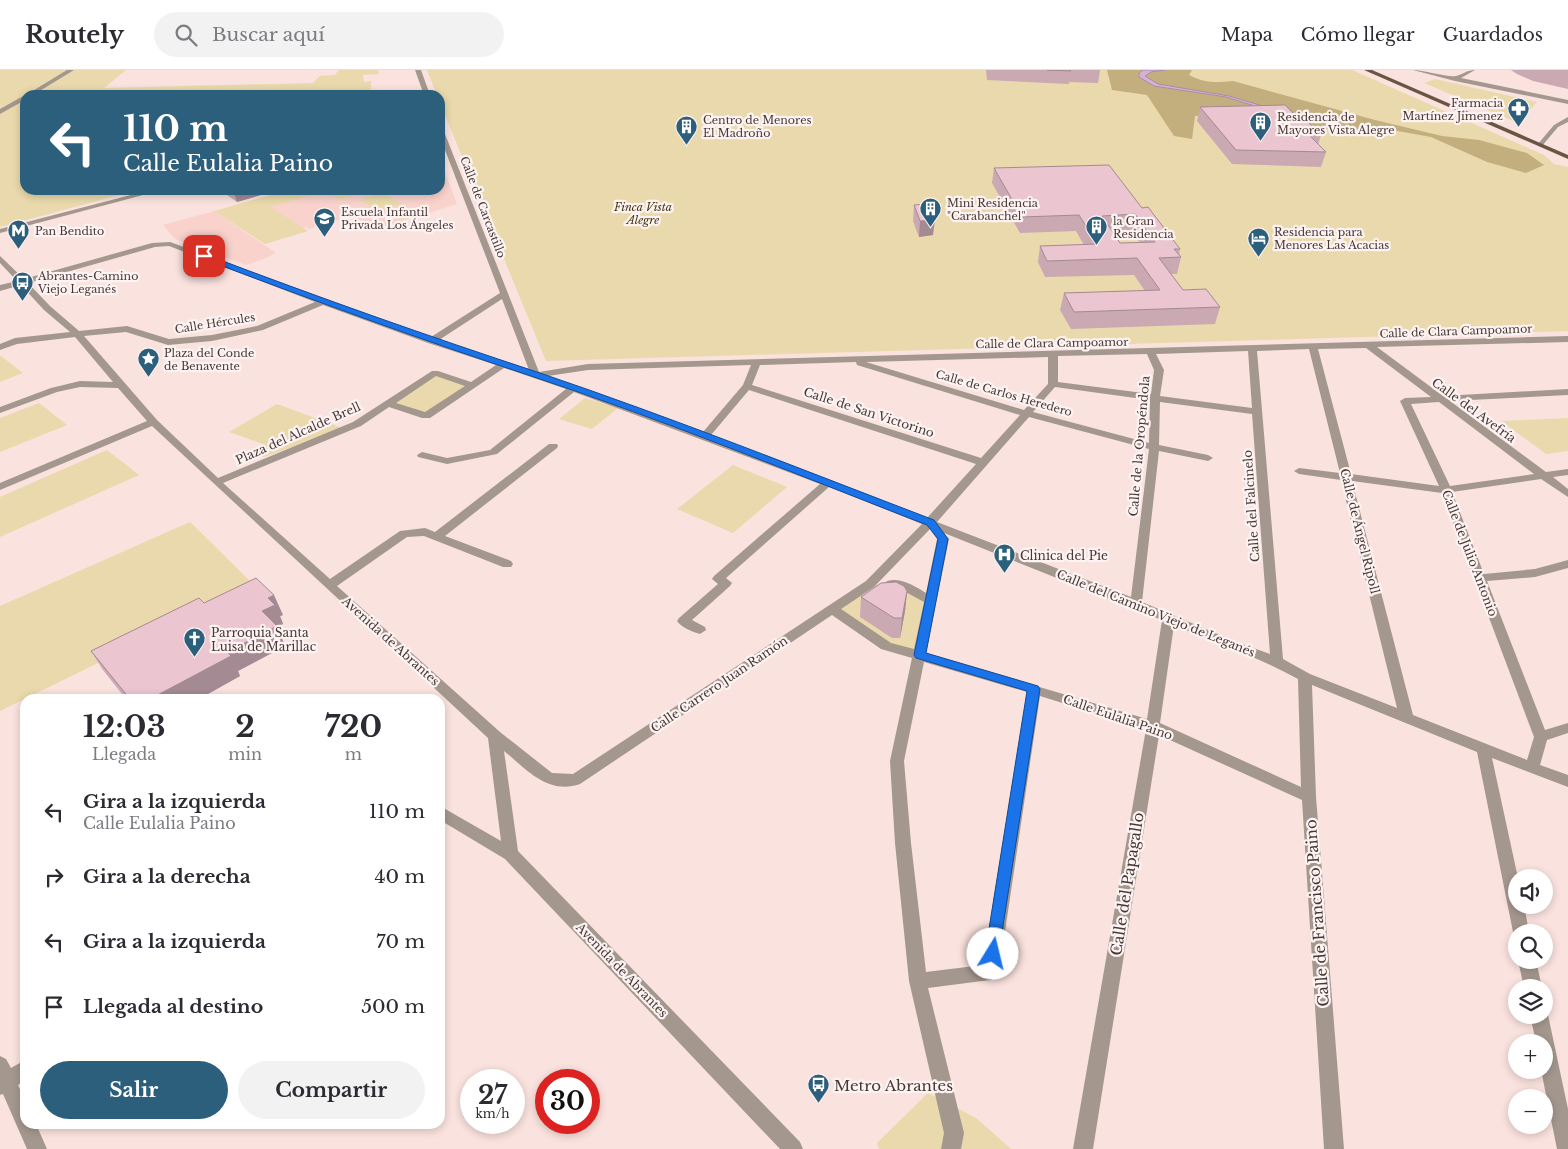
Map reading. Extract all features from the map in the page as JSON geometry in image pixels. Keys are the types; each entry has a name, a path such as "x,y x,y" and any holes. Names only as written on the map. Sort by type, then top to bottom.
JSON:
{"main road":[{"path":"1367,70 1568,157"}],"street":[{"path":"37,90 71,70"},
{"path":"418,70 426,90"},
{"path":"1416,70 1568,102"},
{"path":"1455,79 1472,70"},
{"path":"0,112 20,100"},
{"path":"1540,145 1565,114"},
{"path":"1556,126 1568,129"},
{"name":"Calle de Carcastillo","path":"445,142 536,375"},
{"path":"0,232 139,195"},
{"name":"Calle del Camino Viejo de Leganés","path":"0,288 155,245 170,244 431,341 536,375 705,436 930,522 1277,661 1306,677 1568,781"},
{"name":"Avenida de Abrantes","path":"0,258 47,308 77,334 154,422 216,482 495,736"},
{"path":"431,341 504,294"},
{"name":"Calle Hércules","path":"0,347 15,341 127,329 168,342 212,338 260,328 323,302"},
{"name":"Calle de Clara Campoamor","path":"536,375 588,367 1568,339"},
{"name":"Calle del Avefría","path":"1367,344 1568,494"},
{"name":"Calle de Ángel Ripoll","path":"1313,346 1406,716"},
{"name":"Calle del Falcinelo","path":"1252,348 1277,661"},
{"name":"Calle de la Oropéndola","path":"1136,604 1154,449 1155,398 1160,370 1150,352"},
{"path":"1053,354 1053,384 1258,412"},
{"name":"Calle de Carlos Heredero","path":"848,359 1154,449 1208,458"},
{"path":"705,436 747,386 757,362"},
{"path":"388,404 426,416 502,365"},
{"name":"Plaza del Alcalde Brell","path":"216,482 357,424 435,373 472,385"},
{"path":"0,410 54,390 80,384 120,385"},
{"name":"Calle Carrero Juan Ramón","path":"495,736 549,779 575,780 870,584 930,522 1053,384"},
{"name":"Calle de San Victorino","path":"747,386 982,462"},
{"path":"422,455 441,461 448,461 493,452 573,388"},
{"path":"1437,398 1568,392"},
{"name":"Calle de Julio Antonio","path":"1437,398 1405,401 1446,490 1541,738"},
{"path":"0,487 154,422"},
{"path":"437,536 553,446"},
{"path":"1299,471 1446,490 1568,472"},
{"path":"700,630 683,621 726,583 718,579 828,483"},
{"path":"930,522 943,539 897,761 903,844 918,981 954,1133 951,1149"},
{"path":"330,585 404,534 426,532 507,564"},
{"path":"1480,578 1535,573 1568,564"},
{"path":"870,584 905,586 931,601"},
{"name":"Calle Eulalia Paino","path":"831,609 886,646 1153,726 1309,797"},
{"name":"Calle del Papagallo","path":"1083,1149 1169,618"},
{"name":"Calle de Francisco Paino","path":"1306,677 1309,797 1334,1149"},
{"path":"918,981 990,972 1034,689"},
{"path":"1532,768 1541,738 1568,728"},
{"path":"495,736 511,854"},
{"path":"1483,748 1520,924"},
{"path":"445,815 511,854"},
{"name":"Avenida de Abrantes","path":"511,854 793,1149"},
{"path":"1541,1024 1567,1149"},
{"path":"20,1071 2,1077 20,1113"},
{"path":"28,1129 37,1149"}],"shaded area":[{"path":"1107,70 1192,70 1189,75 1200,80 1216,82 1233,81 1375,120 1442,136 1479,140 1527,153 1544,165 1526,173 1487,162 1431,137 1392,130 1323,129 1280,115 1233,113 1195,116 1192,139 1174,136 1147,95 1112,90"},
{"path":"1143,70 1165,70 1151,72 1145,76 1158,84 1229,96 1297,116 1293,118 1226,97 1154,86 1139,77 1139,73"},
{"path":"445,173 457,204 375,229 352,216 309,229 306,227 302,228 269,207 311,195 332,195 340,200 358,195 445,195"},
{"path":"214,211 276,253 246,265 175,239 163,225"}],"green space":[{"path":"0,70 126,70 104,88 313,83 320,76 335,75 339,70 378,70 379,74 363,75 364,82 371,81 371,90 20,90 20,195 119,195 0,227"},
{"name":"Finca Vista Alegre","path":"427,70 1352,70 1544,155 1554,164 1568,167 1568,331 546,361 445,115 445,90 435,90"},
{"path":"1435,79 1537,102 1518,123 1424,83"},
{"path":"270,195 311,195 270,207 308,231 265,244 214,211"},
{"path":"332,195 358,195 340,200"},
{"path":"376,195 386,195 402,204 378,211 360,200"},
{"path":"403,205 419,214 400,220 384,211"},
{"path":"1,356 23,373 0,382"},
{"path":"435,373 472,385 426,416 388,404"},
{"path":"585,398 618,408 592,429 559,419"},
{"path":"39,403 67,425 0,452 0,418"},
{"path":"277,404 345,429 264,457 250,453 263,444 229,432"},
{"path":"1568,418 1568,451 1546,454 1501,421"},
{"path":"107,450 139,475 0,537 0,497"},
{"path":"733,465 787,487 733,533 677,509"},
{"path":"190,522 255,586 35,694 20,694 20,701 0,711 0,606"},
{"path":"870,584 905,586 931,601 920,655 886,646 831,609"},
{"path":"928,1093 976,1118 1011,1149 879,1149 877,1143"}],"building":[{"path":"1285,105 1300,120 1306,120 1321,135 1309,135 1326,152 1236,150 1200,107"},
{"path":"1109,165 1142,208 1148,207 1180,249 1174,249 1181,257 1159,258 1183,290 1206,289 1220,307 1074,312 1064,293 1160,290 1137,258 1047,261 1040,246 1097,244 1079,215 1022,217 994,168","holes":["1135,214 1155,242 1120,243 1102,216"]},
{"path":"928,204 935,220 920,221 914,205"},
{"name":"Parroquia Santa Luisa de Marillac","path":"256,578 274,595 268,598 275,605 262,611 277,626 227,652 231,656 159,694 126,694 91,651 199,598 204,603"},
{"path":"896,582 904,586 907,591 902,618 894,618 861,597 881,583"}],"place":[{"name":"Farmacia Martínez Jimenez","path":"1519,128"},
{"name":"Residencia de Mayores Vista Alegre","path":"1261,142"},
{"name":"Centro de Menores El Madroño","path":"687,145"},
{"name":"Mini Residencia \"Carabanchel\"","path":"931,228"},
{"name":"Escuela Infantil Privada Los Ángeles","path":"325,237"},
{"name":"la Gran Residencia","path":"1097,246"},
{"name":"Pan Bendito","path":"19,250"},
{"name":"Residencia para Menores Las Acacias","path":"1258,257"},
{"name":"Abrantes-Camino Viejo Leganés","path":"22,301"},
{"name":"Plaza del Conde de Benavente","path":"148,378"},
{"name":"Clinica del Pie","path":"1004,574"},
{"name":"Parroquia Santa Luisa de Marillac","path":"195,658"},
{"name":"Metro Abrantes","path":"818,1104"}],"route":[{"path":"204,256 348,311 536,375 705,436 930,522 943,539 920,655 1034,689 993,954"}]}
